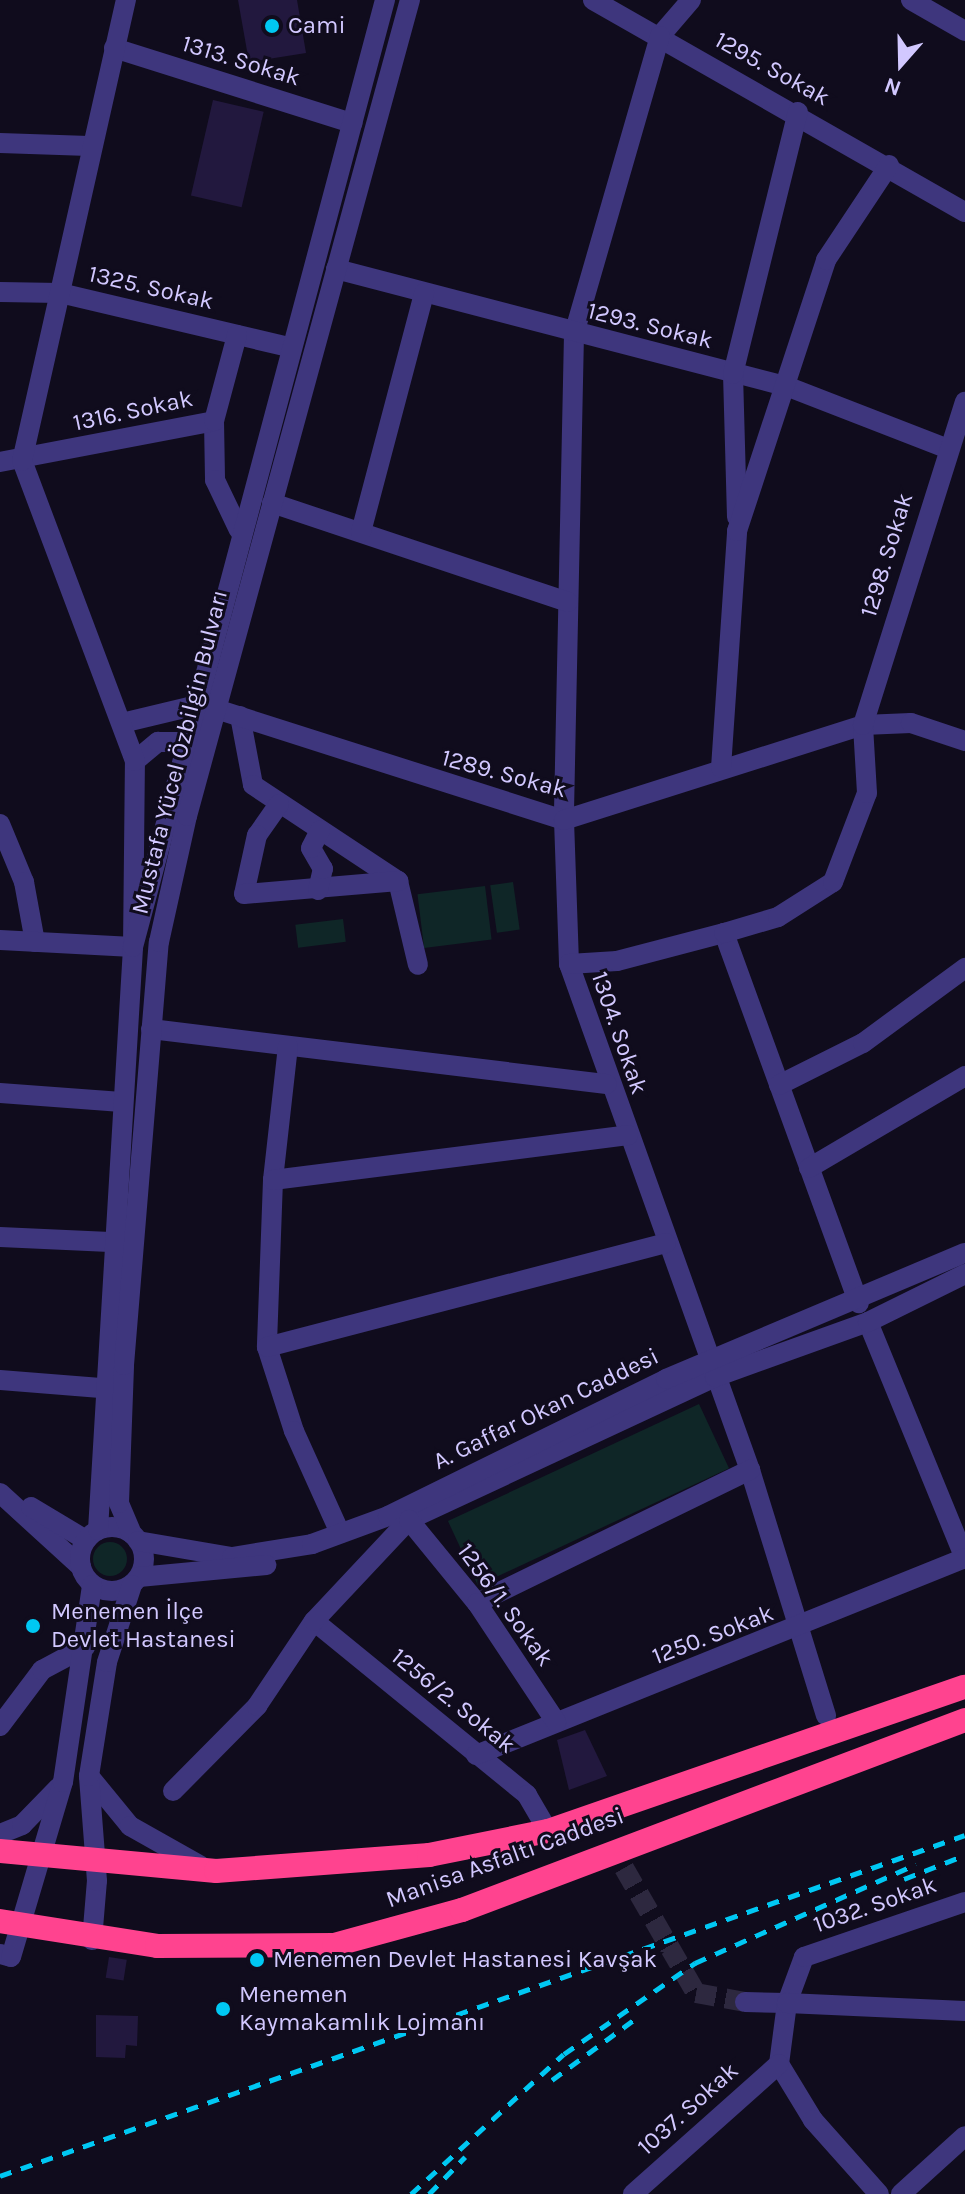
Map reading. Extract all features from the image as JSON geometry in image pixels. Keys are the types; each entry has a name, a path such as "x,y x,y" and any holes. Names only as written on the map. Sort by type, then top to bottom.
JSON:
{"highway":[{"name":"Manisa Asfaltı Caddesi","path":"0,1851 95,1864 216,1871 429,1855 548,1831 965,1687"},
{"name":"Manisa Asfaltı Caddesi","path":"10,1924 92,1940 334,1945 462,1910 619,1858 965,1720"}],"street":[{"path":"0,940 133,947 135,761 22,461 89,146 126,0"},
{"name":"Mustafa Yücel Özbilgin Bulvarı","path":"92,1535 110,1242 133,947 239,530 385,0"},
{"name":"Mustafa Yücel Özbilgin Bulvarı","path":"135,1538 119,1503 123,1396 159,942 216,709 410,0"},
{"name":"1295. Sokak","path":"593,0 798,112 965,212"},
{"path":"660,36 691,0"},
{"path":"911,0 965,31"},
{"name":"1304. Sokak","path":"660,36 574,334 564,820 569,964 607,1084 750,1470 826,1715"},
{"name":"1313. Sokak","path":"114,48 352,123"},
{"path":"721,768 737,531 733,374 798,112"},
{"path":"0,143 89,146"},
{"path":"737,531 826,260 889,165"},
{"name":"1293. Sokak","path":"336,269 574,334 786,386 955,438"},
{"name":"1325. Sokak","path":"0,292 60,293 289,347"},
{"path":"361,532 424,293"},
{"name":"1316. Sokak","path":"0,462 22,461 214,421 237,335"},
{"name":"1298. Sokak","path":"863,725 965,402"},
{"path":"214,421 215,480 239,530"},
{"path":"272,503 568,602"},
{"name":"1289. Sokak","path":"122,723 193,706 216,709 564,820 863,725 911,723 965,741"},
{"path":"240,716 253,785 398,881 418,965"},
{"path":"569,964 617,961 778,917 833,882 867,793 863,725"},
{"path":"135,761 158,742 183,742"},
{"path":"279,804 257,835 244,894 398,881"},
{"path":"0,824 24,882 35,942"},
{"path":"318,890 323,869 311,848 320,830"},
{"path":"724,933 859,1303"},
{"path":"779,1085 863,1043 965,968"},
{"path":"151,1029 607,1084"},
{"path":"288,1046 273,1180 267,1347 294,1431 340,1533"},
{"path":"809,1168 965,1076"},
{"path":"0,1093 122,1102"},
{"path":"273,1180 628,1135"},
{"path":"0,1237 110,1242"},
{"path":"267,1347 666,1243"},
{"name":"A. Gaffar Okan Caddesi","path":"135,1538 232,1557 281,1552 340,1533 712,1369 965,1253"},
{"name":"A. Gaffar Okan Caddesi","path":"135,1581 294,1560 409,1520 712,1369 868,1322 965,1274"},
{"path":"868,1322 965,1558"},
{"path":"0,1380 101,1388"},
{"path":"477,1603 750,1470"},
{"path":"0,1490 86,1576 112,1591 135,1581"},
{"path":"0,1490 92,1535 135,1538 144,1559 107,1662 89,1776 95,1864 92,1940"},
{"path":"173,1791 257,1706 314,1621 409,1520"},
{"name":"1256/1. Sokak","path":"409,1520 477,1603 556,1722"},
{"path":"0,1954 11,1957 10,1924 39,1857 63,1782 85,1647 86,1576 92,1535"},
{"name":"1250. Sokak","path":"476,1755 798,1631 965,1558"},
{"name":"1256/2. Sokak","path":"314,1621 527,1795 548,1831"},
{"path":"0,1726 42,1670 85,1647"},
{"path":"89,1776 151,1842 216,1871"},
{"path":"0,1834 22,1825 63,1782"},
{"name":"1032. Sokak","path":"787,2003 804,1957 965,1902"},
{"path":"745,2002 965,2011"},
{"path":"787,2003 779,2064 813,2120 879,2194"},
{"name":"1037. Sokak","path":"642,2191 779,2064"},
{"path":"901,2194 965,2136"}],"green space":[{"path":"513,882 520,930 497,933 490,885"},
{"path":"485,886 492,940 424,948 418,894"},
{"path":"343,919 346,942 298,948 295,925"},
{"path":"699,1404 729,1468 478,1585 448,1521"},
{"path":"110,1542 122,1547 127,1559 122,1571 110,1576 98,1571 93,1559 98,1547"}],"building":[{"name":"Cami","path":"238,0 297,0 306,53 249,62"},
{"path":"213,100 264,112 242,207 191,195"},
{"path":"585,1730 607,1776 569,1790 557,1740"},
{"path":"109,1957 127,1960 123,1981 106,1978"},
{"path":"96,2015 138,2016 137,2046 126,2045 125,2058 96,2057"}],"tunnel":[{"path":"624,1868 696,1993 745,2002"}],"railway":[{"path":"0,2176 965,1835"},
{"path":"904,1879 965,1855"},
{"path":"411,2194 564,2054 695,1963 916,1864"},
{"path":"552,2080 639,2016"},
{"path":"429,2194 465,2157"}],"place":[{"name":"Cami","path":"272,26"},
{"name":"Menemen İlçe Devlet Hastanesi","path":"33,1626"},
{"name":"Menemen Devlet Hastanesi Kavşak","path":"257,1960"},
{"name":"Menemen Kaymakamlık Lojmanı","path":"223,2009"}]}
